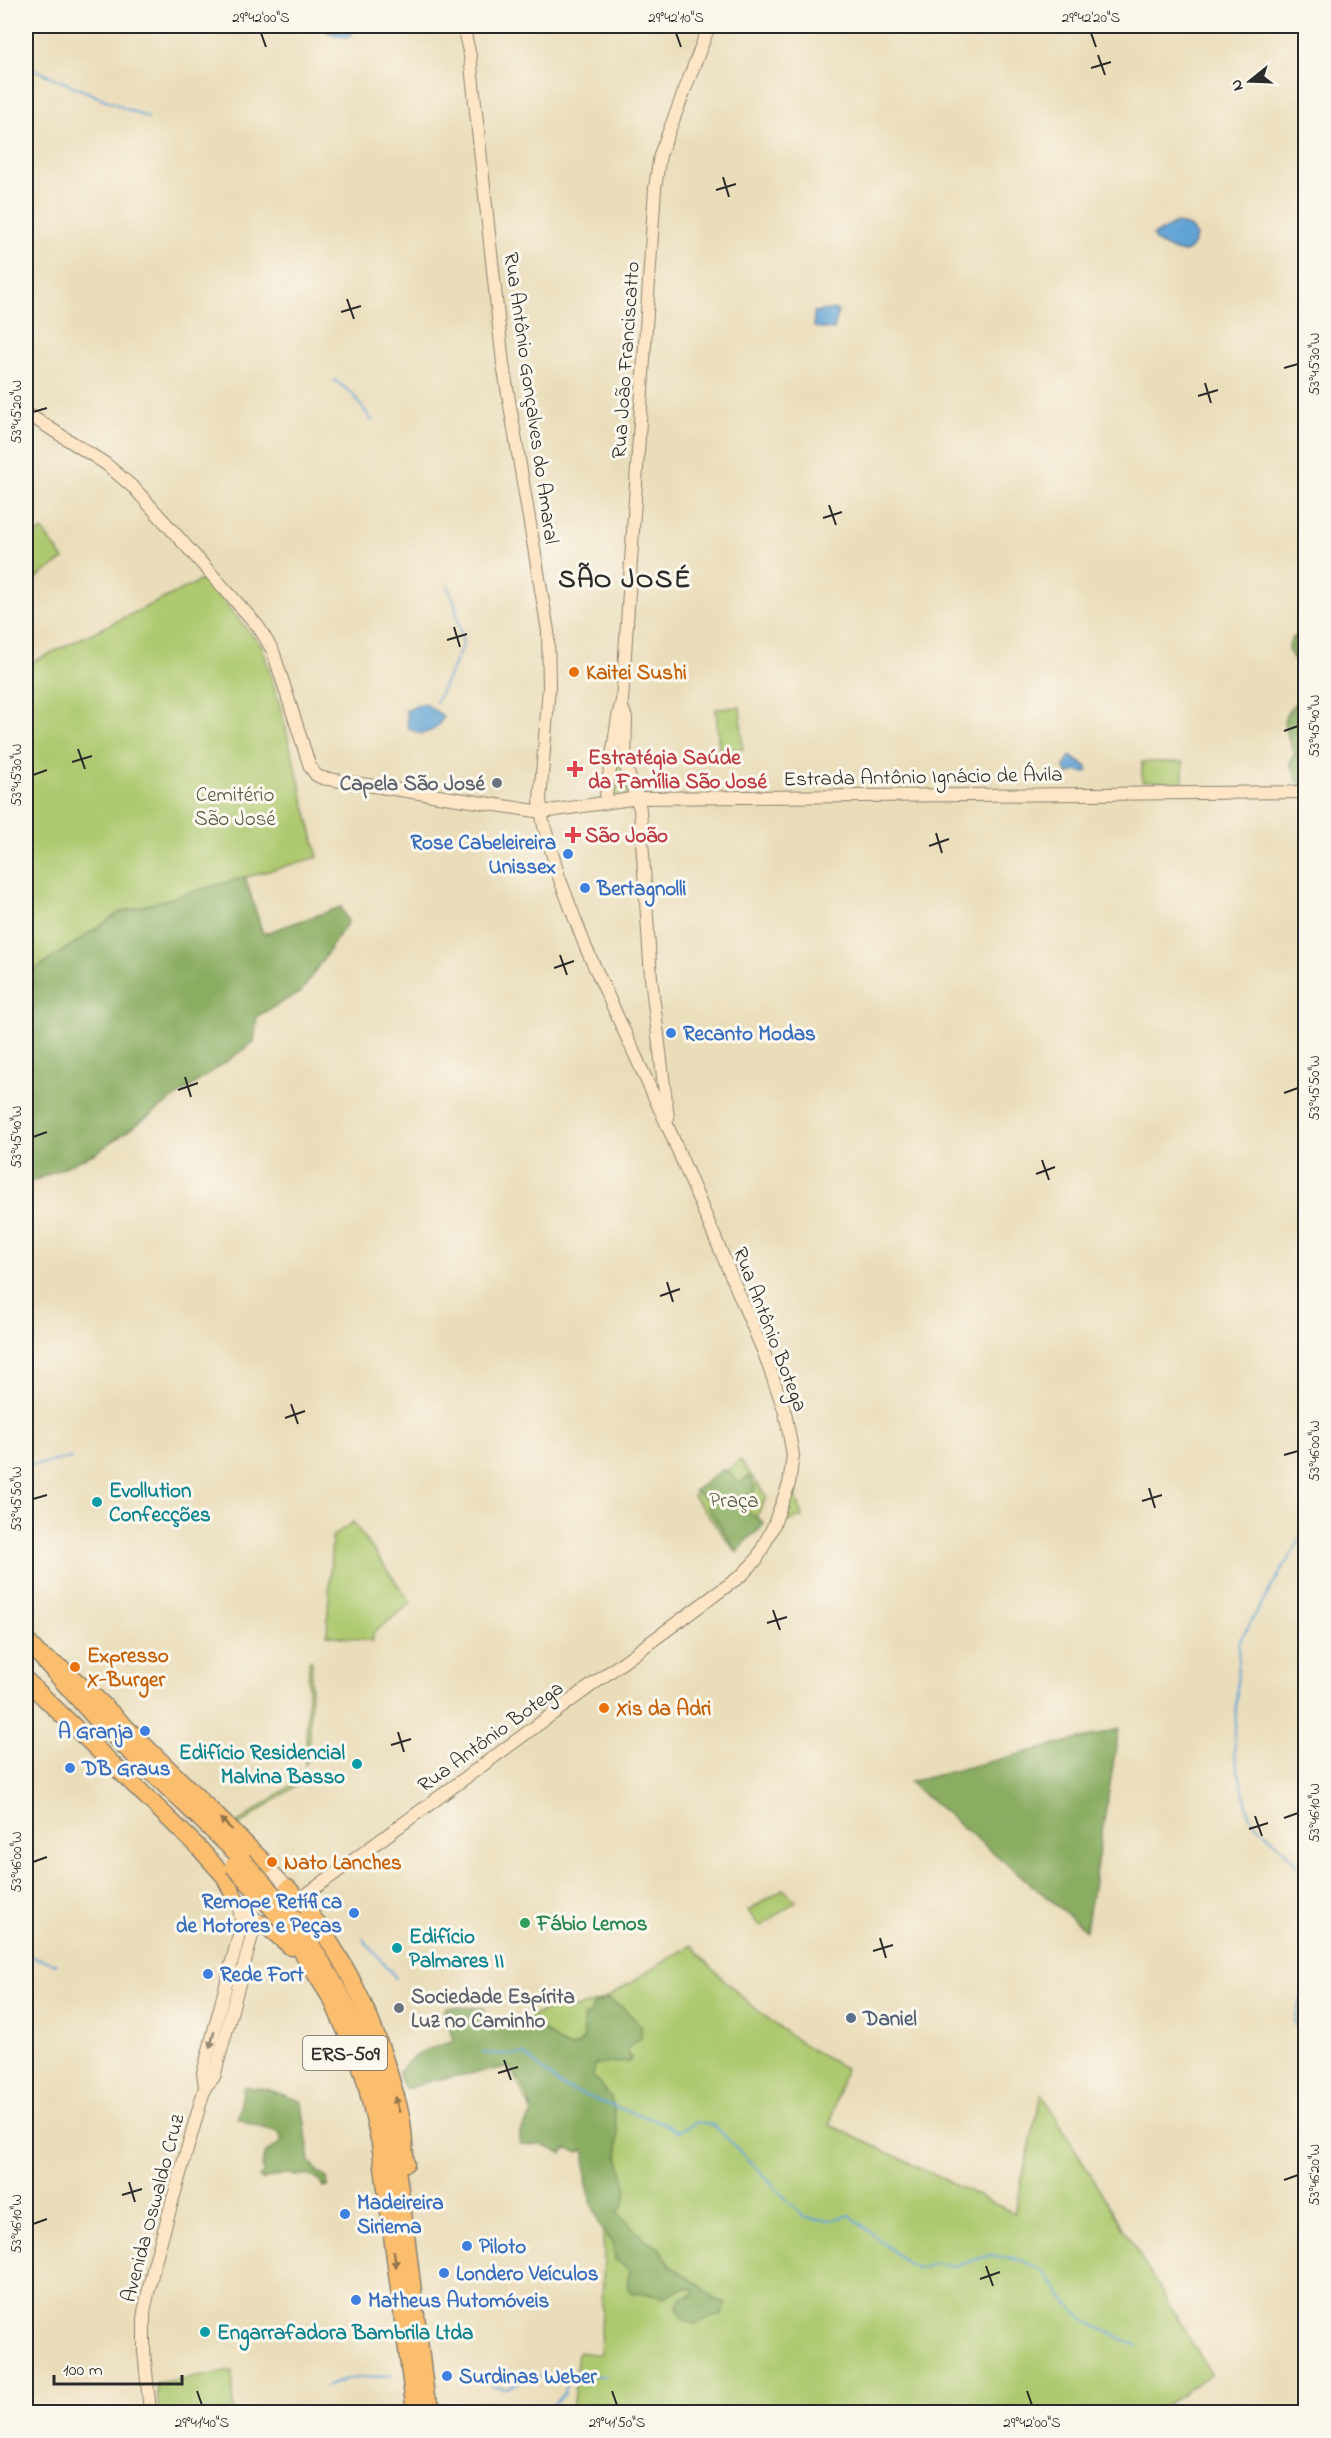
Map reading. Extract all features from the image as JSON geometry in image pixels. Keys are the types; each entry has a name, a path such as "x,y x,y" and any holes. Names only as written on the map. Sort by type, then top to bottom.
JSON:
{"highway":[{"name":"ERS-509","path":"30,1646 97,1720 238,1863 288,1918 342,1995 368,2055 385,2108 415,2412"},
{"name":"ERS-509","path":"30,1646 96,1698 267,1865"},
{"name":"ERS-509","path":"26,1667 238,1863"},
{"name":"ERS-509","path":"26,1680 200,1849 225,1877 238,1904"},
{"name":"ERS-509","path":"293,1894 310,1912 342,1961 365,2004 379,2041 402,2120 406,2171 394,2202 426,2397 435,2412"},
{"name":"ERS-509","path":"264,1924 291,1947 335,2028 369,2128 378,2184 394,2202"}],"street":[{"name":"Rua Antônio Gonçalves do Amaral","path":"463,26 470,56 503,364 548,631 549,687 540,800 542,812"},
{"name":"Rua João Franciscatto","path":"605,802 618,717 622,707 655,188 660,155 709,26"},
{"name":"Estrada Antônio Ignácio de Ávila","path":"26,413 119,474 258,626 273,651 306,757 316,775 542,812 638,798 1305,792"},
{"name":"Rua João Franciscatto","path":"622,707 626,718 626,769 638,798 651,978 668,1127"},
{"name":"Rua Antônio Botega","path":"264,1924 288,1918 293,1894 321,1884 742,1575 757,1558 771,1532 789,1484 793,1455 785,1412 764,1353 668,1127 586,948 559,877 542,812"},
{"name":"ERS-509","path":"267,1865 293,1894"},
{"name":"Avenida Oswaldo Cruz","path":"150,2412 144,2351 144,2312 154,2265 205,2087 214,2077 242,1923 236,1883 243,1872 253,1867 267,1865"},
{"name":"ERS-509","path":"238,1904 264,1924"},
{"name":"Avenida Oswaldo Cruz","path":"224,2018 253,1932 264,1924"}],"green space":[{"path":"42,530 64,559 26,585 26,542"},
{"name":"Cemitério São José","path":"204,579 262,646 281,710 318,857 119,913 26,976 26,665"},
{"path":"1306,632 1305,666 1294,660 1288,649 1292,638"},
{"path":"1305,693 1305,786 1301,786 1290,763 1295,753 1286,733 1285,720 1287,714"},
{"path":"740,707 743,749 719,750 716,709"},
{"path":"620,727 629,795 612,796 611,793"},
{"path":"1142,762 1183,762 1183,782 1142,781"},
{"path":"245,877 263,934 341,907 348,922 301,992 257,1016 254,1042 96,1153 26,1184 26,976 119,913"},
{"name":"Praça","path":"740,1460 767,1497 737,1553 693,1496"},
{"name":"Praça","path":"722,1470 728,1471 740,1483 749,1476 756,1489 743,1502 747,1510 764,1523 737,1550 707,1507 710,1502 694,1491"},
{"path":"793,1483 802,1517 780,1524"},
{"path":"353,1522 411,1603 373,1633 373,1641 327,1635 332,1537"},
{"path":"309,1661 312,1661 308,1761 305,1765"},
{"path":"1119,1729 1086,1930 909,1782"},
{"path":"300,1779 298,1784 235,1828 236,1824"},
{"path":"783,1889 796,1901 760,1927 748,1911"},
{"path":"691,1945 725,1981 762,2014 802,2044 845,2068 830,2125 1014,2213 1042,2094 1211,2374 1155,2412 572,2412 578,2352 600,2355 604,2256 599,2181 589,2128 543,2137 510,2065 403,2085 398,2072 563,2003 568,2010 603,2000"},
{"path":"608,1999 622,2007 641,2025 641,2038 628,2048 627,2053 631,2058 629,2062 595,2064 593,2077 611,2097 618,2131 618,2156 627,2190 623,2206 617,2212 645,2240 660,2248 671,2266 700,2285 715,2300 727,2303 722,2314 694,2324 682,2319 677,2306 681,2298 693,2295 695,2292 693,2289 684,2288 663,2298 645,2293 632,2294 628,2289 630,2270 615,2260 613,2243 600,2226 587,2189 585,2153 582,2149 579,2152 566,2149 562,2153 542,2145 520,2144 520,2132 532,2114 531,2107 524,2088 508,2067 434,2080 405,2089 399,2077 407,2062 414,2057 429,2049 454,2041 450,2028 441,2018 446,2007 484,2008 486,2016 480,2025 482,2028 500,2023 513,2027 540,2026 559,2043 570,2048 578,2045 584,2038 584,2016 589,2016 594,2004"},
{"path":"244,2087 268,2089 302,2102 310,2162 327,2178 328,2187 323,2187 318,2180 307,2175 295,2176 288,2173 262,2180 259,2177 263,2173 262,2164 266,2152 279,2145 282,2139 278,2132 238,2118"},
{"path":"232,2371 234,2412 159,2412 156,2384"}],"water":[{"path":"328,26 355,26 347,38 327,32"},
{"path":"1176,223 1190,227 1196,236 1193,244 1185,252 1168,248 1155,241 1153,235"},
{"path":"835,309 838,312 834,330 814,327 814,312"},
{"path":"424,703 443,716 435,728 422,734 408,729 406,710"},
{"path":"1070,756 1087,767 1088,771 1068,774 1064,767"}],"waterway":[{"path":"26,66 148,118"},
{"path":"334,380 352,393 372,421"},
{"path":"436,702 463,645 455,604 448,586"},
{"path":"26,1466 72,1458"},
{"path":"1306,1529 1239,1642 1234,1754 1250,1818 1292,1858 1303,1878 1306,1900"},
{"path":"363,1939 396,1978"},
{"path":"1306,1944 1304,1990 1294,2021 1306,2052"},
{"path":"26,1955 57,1964"},
{"path":"482,2053 525,2055 561,2086 661,2122 678,2131 698,2122 715,2126 805,2218 830,2220 850,2215 907,2263 920,2269 934,2263 955,2266 991,2255 1024,2261 1046,2274 1066,2302 1087,2322 1137,2346"},
{"path":"491,2386 507,2388 524,2379 568,2374 569,2371 606,2377"},
{"path":"550,2412 551,2407 564,2393 568,2374"},
{"path":"325,2387 347,2379 392,2375"}],"place":[{"name":"Kaitei Sushi","path":"574,672"},
{"name":"Estratégia Saúde da Família São José","path":"575,769"},
{"name":"Capela São José","path":"497,783"},
{"name":"São João","path":"573,835"},
{"name":"Rose Cabeleireira Unissex","path":"568,854"},
{"name":"Bertagnolli","path":"585,888"},
{"name":"Recanto Modas","path":"671,1033"},
{"name":"Evollution Confecções","path":"97,1502"},
{"name":"Expresso X-Burger","path":"75,1667"},
{"name":"Xis da Adri","path":"604,1708"},
{"name":"A Granja","path":"145,1731"},
{"name":"Edifício Residencial Malvina Basso","path":"357,1764"},
{"name":"DB Graus","path":"70,1768"},
{"name":"Nato Lanches","path":"272,1862"},
{"name":"Remope Retífica de Motores e Peças","path":"354,1913"},
{"name":"Fábio Lemos","path":"525,1923"},
{"name":"Edifício Palmares II","path":"397,1948"},
{"name":"Rede Fort","path":"208,1974"},
{"name":"Sociedade Espírita Luz no Caminho","path":"399,2008"},
{"name":"Daniel","path":"851,2018"},
{"name":"Madeireira Siriema","path":"345,2214"},
{"name":"Piloto","path":"467,2246"},
{"name":"Londero Veículos","path":"444,2273"},
{"name":"Matheus Automóveis","path":"356,2300"},
{"name":"Engarrafadora Bambrila Ltda","path":"205,2332"},
{"name":"Surdinas Weber","path":"447,2376"}],"district":[{"name":"SÃO JOSÉ","path":"625,578"}]}
